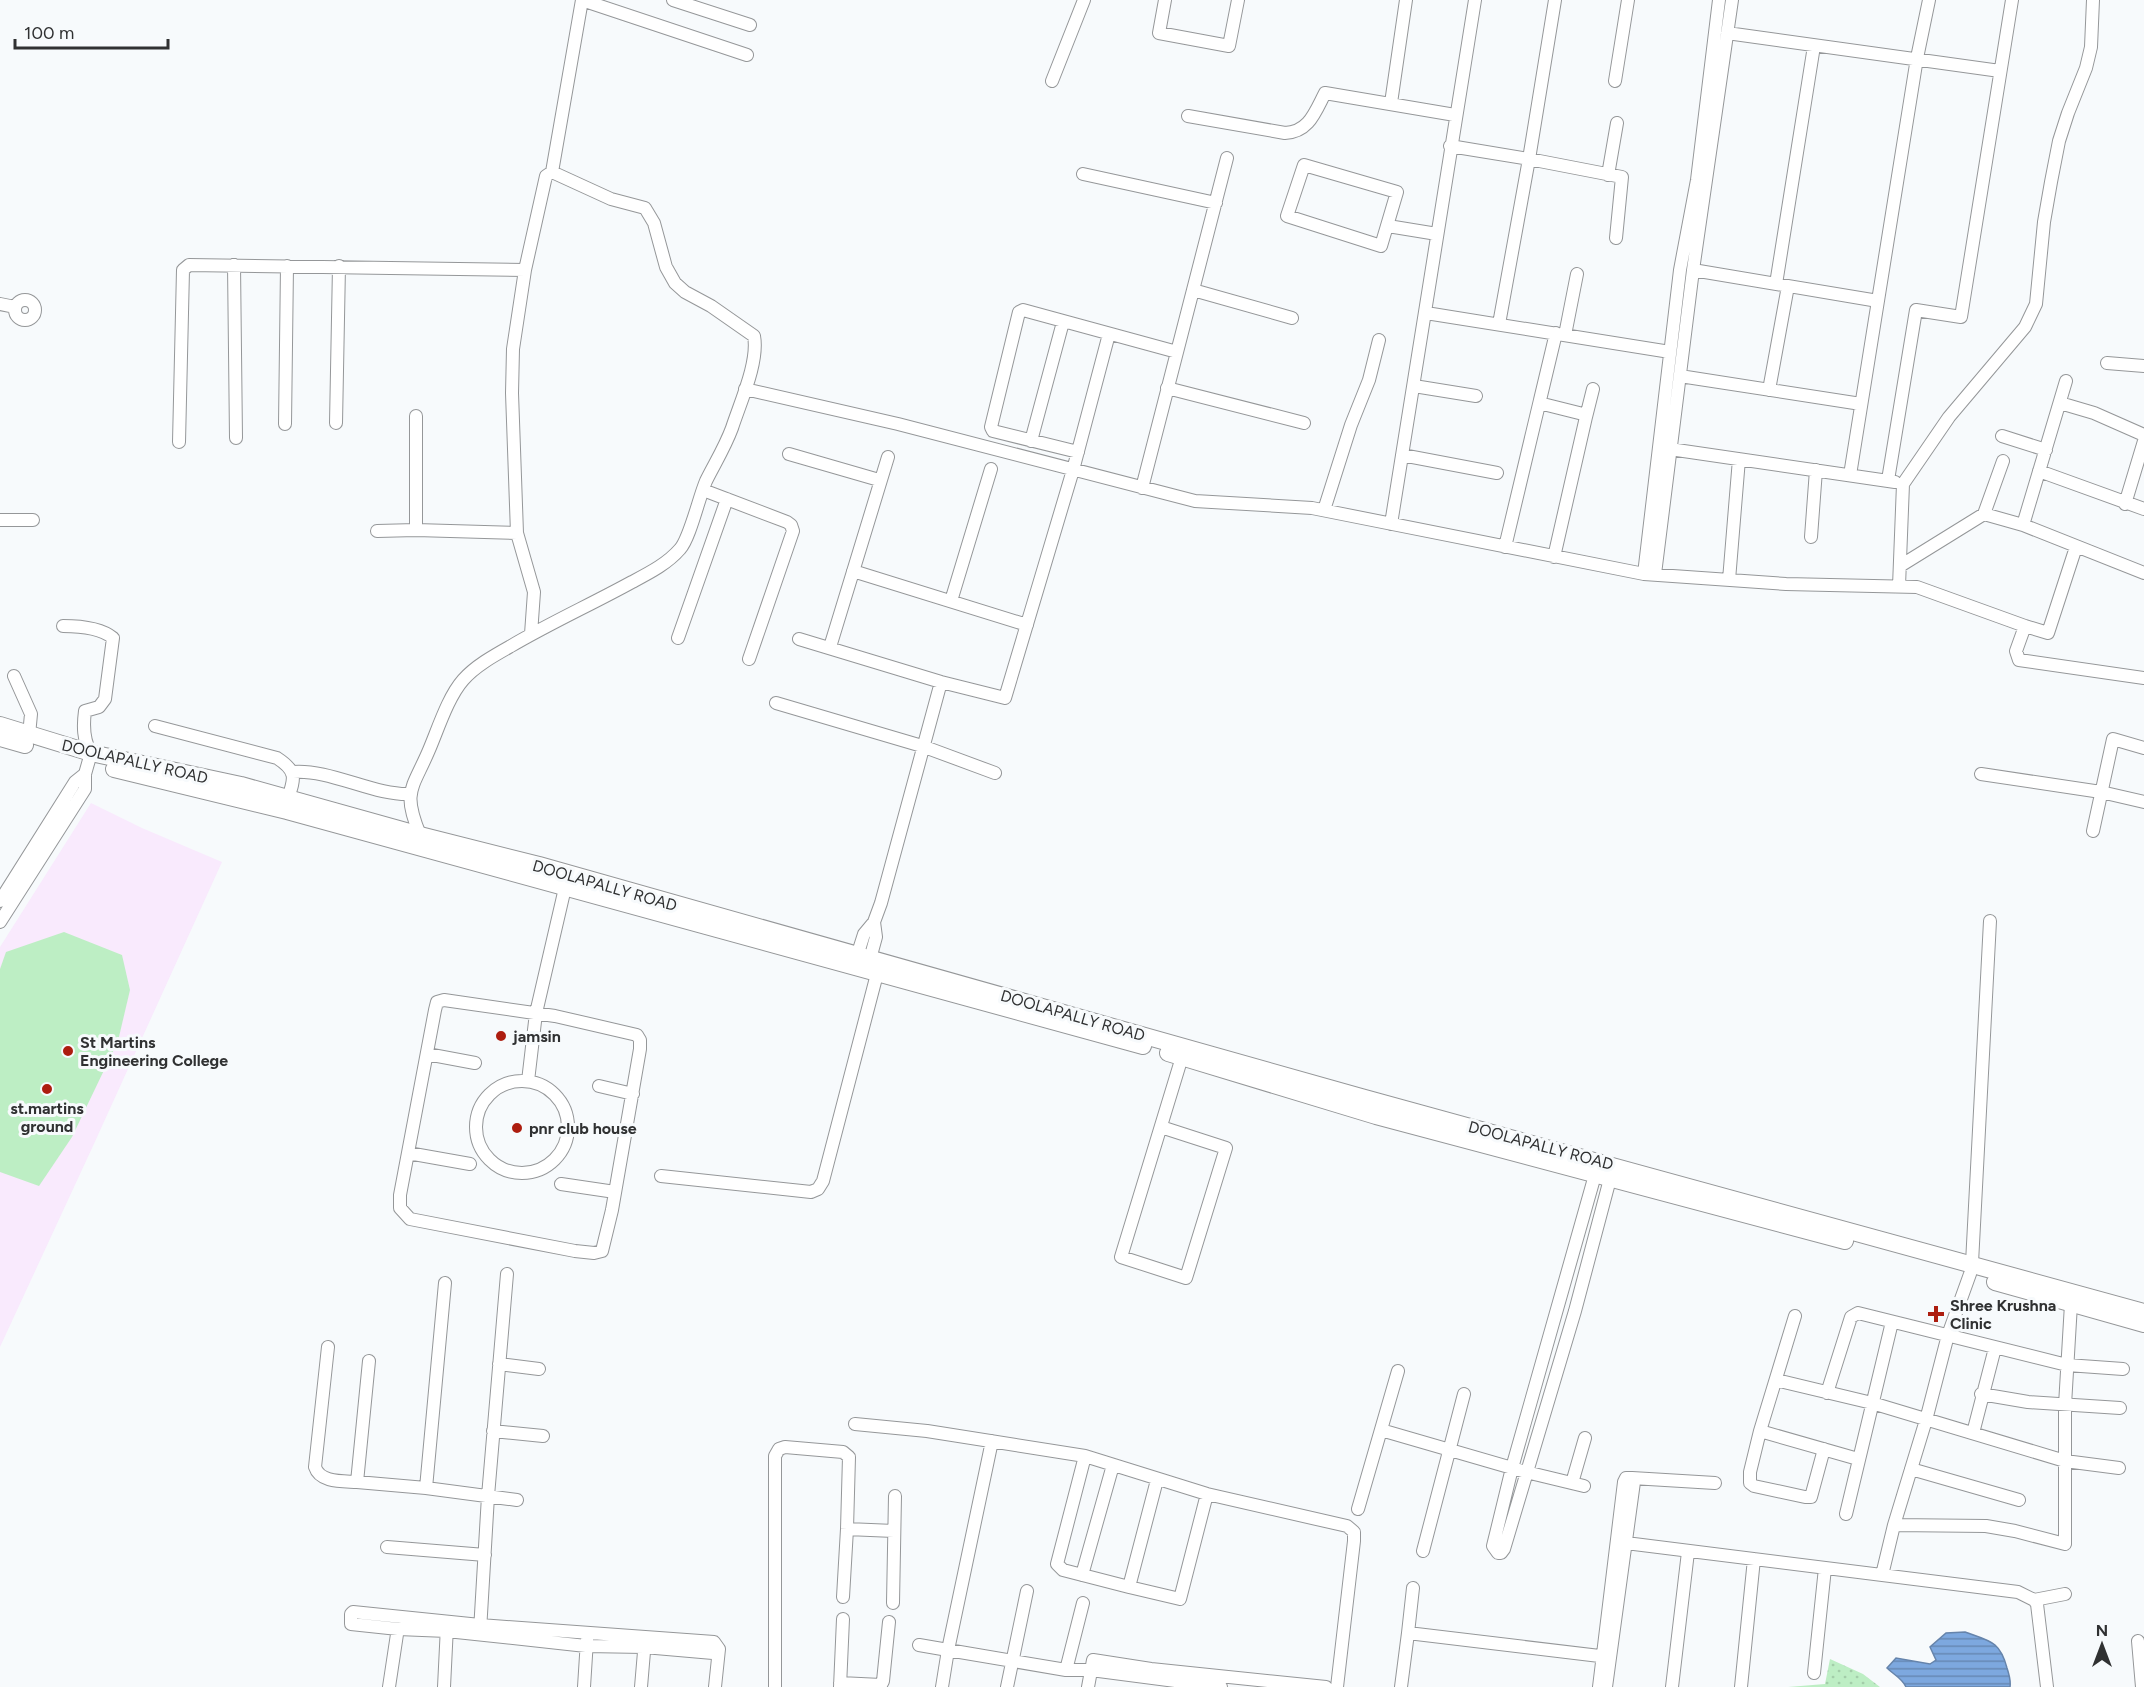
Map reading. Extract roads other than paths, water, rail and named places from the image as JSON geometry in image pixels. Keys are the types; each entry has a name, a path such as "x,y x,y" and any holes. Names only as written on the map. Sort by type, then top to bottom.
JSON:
{"main road":[{"name":"DOOLAPALLY ROAD","path":"0,725 89,763 241,785 288,798 328,816 420,835 539,865 598,890 868,963 1499,1141 1603,1177 2144,1312"},
{"path":"0,738 89,763 236,798 328,816 565,888 598,890 868,963"},
{"name":"DOOLAPALLY ROAD","path":"868,963 1377,1116 1499,1141 1754,1203 1904,1247 2071,1304 2144,1324"}],"street":[{"path":"531,634 534,592 517,533 512,393 513,349 525,270 546,176 552,172 582,0 747,56"},
{"path":"672,0 750,25"},
{"path":"1052,81 1084,0"},
{"path":"1165,0 1159,33 1229,46 1238,0"},
{"path":"1391,103 1406,0"},
{"path":"1390,524 1475,0"},
{"path":"1499,324 1555,0"},
{"path":"1615,81 1628,0"},
{"path":"1665,448 1680,376 1693,270 1711,103 1719,0"},
{"path":"1711,103 1732,0"},
{"path":"1850,475 1917,58 1929,0"},
{"path":"1888,480 1916,310 1961,317 2012,0"},
{"path":"1899,586 1903,484 1949,417 2025,327 2036,304 2044,222 2051,182 2065,122 2086,68 2091,47 2093,0"},
{"path":"1727,33 2000,71"},
{"path":"1769,390 1814,46"},
{"path":"1188,116 1285,133 1293,132 1306,126 1325,93 1455,115"},
{"path":"1608,175 1617,123"},
{"path":"1450,146 1622,177 1616,238"},
{"path":"1142,488 1227,158"},
{"path":"1304,165 1397,192 1388,226 1381,246 1287,216 1304,165"},
{"path":"420,835 412,816 409,800 411,786 419,774 462,681 497,654 531,634 664,564 682,547 703,490 725,447 745,389 756,346 754,336 711,306 685,292 675,283 666,267 654,223 645,208 611,199 552,172"},
{"path":"1083,174 1216,202"},
{"path":"1649,574 1665,448 1671,352 1680,270 1701,180"},
{"path":"1388,226 1437,234"},
{"path":"234,265 236,438"},
{"path":"179,442 183,270 189,266 525,270"},
{"path":"285,424 287,266"},
{"path":"336,423 339,266"},
{"path":"1693,270 1878,301"},
{"path":"1505,547 1540,400 1577,274"},
{"path":"1193,290 1292,318"},
{"path":"0,304 15,307"},
{"path":"1078,452 993,431 991,427 1019,312 1023,310 1177,352"},
{"path":"1426,312 1671,352"},
{"path":"1031,441 1063,322"},
{"path":"799,639 941,682 1005,698 1073,470 1109,334"},
{"path":"1324,510 1351,424 1369,380 1379,340"},
{"path":"2107,363 2144,366"},
{"path":"1680,376 1861,404"},
{"path":"2023,525 2066,381"},
{"path":"1414,386 1476,396"},
{"path":"1167,388 1304,423"},
{"path":"745,389 898,424 1195,501 1312,508 1649,574 1786,584 1917,587 2048,633 2076,547"},
{"path":"1554,557 1593,389"},
{"path":"1540,400 1543,404 1583,414 1586,417"},
{"path":"2060,403 2094,413 2144,435"},
{"path":"416,416 416,530"},
{"path":"2002,436 2046,450"},
{"path":"2125,504 2144,441"},
{"path":"1665,448 1903,484"},
{"path":"789,454 879,480"},
{"path":"1402,455 1497,473"},
{"path":"830,647 879,480 888,457"},
{"path":"1729,580 1739,459"},
{"path":"1900,566 1984,514 2003,461"},
{"path":"951,601 991,469"},
{"path":"1811,537 1816,470"},
{"path":"2039,471 2144,509"},
{"path":"703,490 787,522 793,531 748,659"},
{"path":"678,638 727,499"},
{"path":"1984,514 2023,525 2144,573"},
{"path":"0,520 33,520"},
{"path":"377,531 517,533"},
{"path":"853,571 1026,625"},
{"path":"0,922 85,789 89,763 85,711 99,707 105,699 113,638 97,630 63,626"},
{"path":"2025,626 2016,651 2019,660 2144,678"},
{"path":"14,676 31,714 28,735"},
{"path":"660,1176 811,1192 818,1189 824,1181 868,963 864,934 874,922 941,682"},
{"path":"776,703 922,746 995,773"},
{"path":"155,726 277,758 288,765 293,772 293,782 288,798"},
{"path":"2093,831 2113,739 2144,748"},
{"path":"0,901 89,763"},
{"path":"293,772 330,777 391,792 411,794"},
{"path":"1981,774 2101,792 2144,802"},
{"path":"528,1081 536,1013 565,888"},
{"path":"1882,1575 1948,1335 1971,1269 1990,921"},
{"path":"444,1000 536,1013 637,1035 640,1040 633,1094 607,1235 602,1251 594,1253 575,1251 410,1219 400,1208 400,1195 437,1002 444,1000"},
{"path":"427,1054 475,1063"},
{"path":"1161,1127 1226,1148 1186,1278 1121,1257 1182,1057"},
{"path":"513,1081 528,1081 543,1085 555,1094 564,1107 568,1121 567,1136 562,1150 552,1162 539,1170 524,1173 509,1171 495,1165 484,1154 477,1140 475,1125 478,1109 486,1096 498,1086 513,1081"},
{"path":"599,1086 633,1094"},
{"path":"408,1153 470,1164"},
{"path":"1603,1177 1583,1280 1504,1549 1498,1553 1493,1550 1493,1546 1512,1468 1567,1276 1603,1177"},
{"path":"561,1184 615,1192"},
{"path":"480,1631 488,1496 507,1274"},
{"path":"1567,1276 1583,1280"},
{"path":"426,1488 444,1284"},
{"path":"1894,1525 1986,1526 2065,1544 2065,1405 2071,1304"},
{"path":"1827,1393 1852,1316 1857,1313 2067,1365 2123,1369"},
{"path":"1795,1316 1760,1431 1750,1472 1750,1483 1754,1486 1811,1497 1824,1449"},
{"path":"1846,1514 1892,1322"},
{"path":"328,1347 316,1472 327,1479 426,1488 518,1500"},
{"path":"1973,1433 1981,1394 1995,1348"},
{"path":"357,1482 369,1361"},
{"path":"499,1364 539,1369"},
{"path":"1358,1509 1398,1371"},
{"path":"1776,1380 1872,1403 2065,1461 2119,1468"},
{"path":"1423,1551 1464,1394"},
{"path":"1981,1394 2028,1402 2120,1408"},
{"path":"1533,1396 1547,1401"},
{"path":"855,1424 927,1431 1085,1456 1207,1494 1347,1526 1354,1532 1337,1687"},
{"path":"1381,1430 1526,1472 1584,1486"},
{"path":"493,1431 543,1436"},
{"path":"1760,1431 1858,1459"},
{"path":"1572,1483 1585,1438"},
{"path":"942,1687 992,1441"},
{"path":"775,1687 775,1456 779,1449 785,1447 843,1452 849,1456 843,1597"},
{"path":"1085,1456 1057,1559 1057,1564 1063,1570 1180,1599 1207,1494"},
{"path":"1083,1575 1113,1466"},
{"path":"1911,1469 2019,1500"},
{"path":"1599,1687 1606,1657 1622,1542 1624,1479 1715,1483"},
{"path":"1129,1587 1157,1480"},
{"path":"893,1603 895,1496"},
{"path":"847,1529 894,1531"},
{"path":"1622,1542 2018,1592 2034,1600 2065,1594"},
{"path":"387,1547 485,1555"},
{"path":"1672,1687 1688,1552"},
{"path":"1741,1687 1754,1559"},
{"path":"1814,1673 1825,1568"},
{"path":"1401,1687 1413,1588"},
{"path":"1007,1687 1027,1591"},
{"path":"2034,1600 2039,1614 2047,1687"},
{"path":"1066,1670 1083,1603"},
{"path":"843,1619 840,1685 880,1685 883,1681 889,1622"},
{"path":"389,1687 399,1623 447,1626 586,1646 645,1642"},
{"path":"444,1687 447,1626"},
{"path":"480,1631 588,1633 645,1642 717,1646 715,1687"},
{"path":"584,1687 588,1633"},
{"path":"1408,1633 1606,1657"},
{"path":"2138,1641 2142,1687"},
{"path":"641,1687 645,1642"},
{"path":"919,1645 1066,1670 1092,1665 1150,1678 1221,1687"},
{"path":"1606,1657 1606,1687"},
{"path":"1089,1687 1092,1665"},
{"path":"1150,1678 1326,1687"}],"water":[{"path":"1965,1632 1987,1640 1997,1647 2010,1677 2010,1687 1906,1687 1887,1668 1896,1658 1930,1664 1936,1660 1930,1647 1946,1633"}],"place":[{"name":"jamsin","path":"501,1036"},
{"name":"St Martins Engineering College","path":"68,1051"},
{"name":"st.martins ground","path":"47,1089"},
{"name":"pnr club house","path":"517,1128"},
{"name":"Shree Krushna Clinic","path":"1936,1314"}]}
